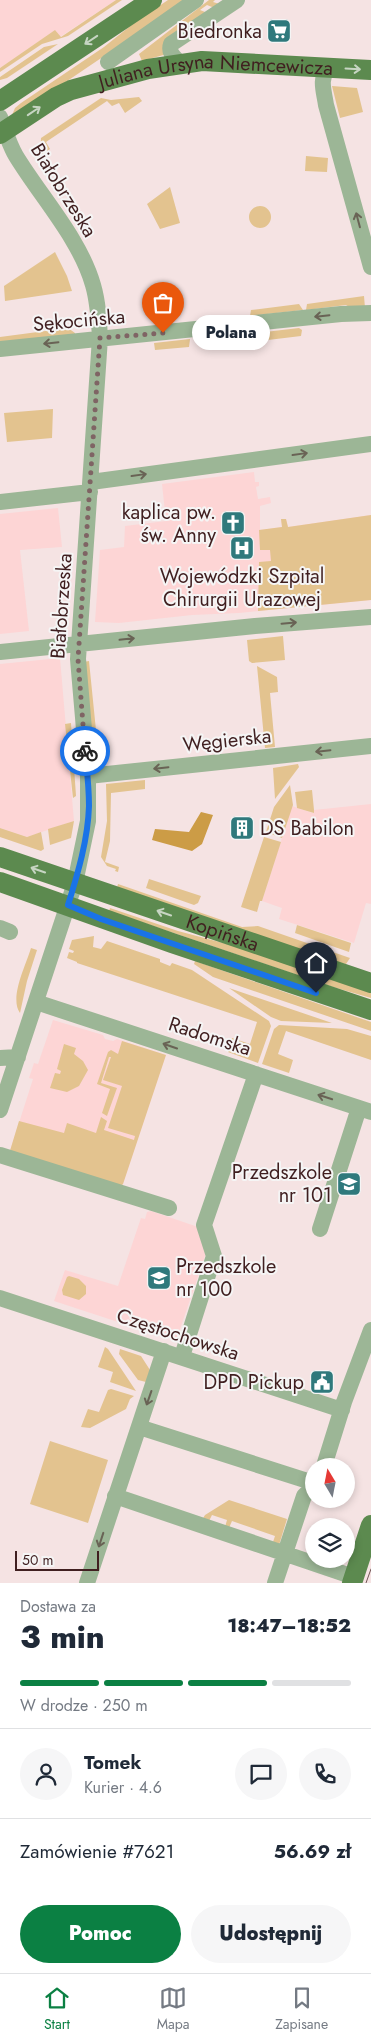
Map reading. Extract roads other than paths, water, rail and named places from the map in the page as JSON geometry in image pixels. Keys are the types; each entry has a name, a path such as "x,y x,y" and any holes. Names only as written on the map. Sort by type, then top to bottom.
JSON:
{"main road":[{"path":"0,101 152,0"},
{"name":"Juliana Ursyna Niemcewicza","path":"2,127 64,93 106,80 180,63 202,61 371,70"},
{"name":"Kopińska","path":"0,857 371,983"},
{"name":"Kopińska","path":"0,882 137,931 371,1010"},
{"path":"353,1580 371,1525"}],"street":[{"path":"108,62 196,0"},
{"path":"180,63 171,54 171,44 237,0"},
{"path":"328,68 324,73 322,81 326,105 371,267"},
{"name":"Białobrzeska","path":"0,1110 75,883 88,821 88,776 78,675 100,338 93,284 87,270 72,240 16,157 2,127"},
{"name":"Sękocińska","path":"0,349 341,314 371,313"},
{"path":"0,502 371,444"},
{"path":"0,652 371,616"},
{"name":"Węgierska","path":"88,776 371,746"},
{"name":"Radomska","path":"36,1002 365,1110"},
{"path":"0,1058 18,1057"},
{"path":"184,1350 214,1256 204,1225 256,1074"},
{"path":"320,1229 365,1110"},
{"path":"0,1155 169,1208"},
{"name":"Częstochowska","path":"0,1298 342,1410"},
{"path":"327,1458 371,1330"},
{"path":"87,1583 164,1352"},
{"path":"139,1427 305,1482"},
{"path":"275,1583 305,1495"},
{"path":"115,1496 284,1554 353,1580"}],"tram line":[{"path":"366,1583 371,1569"}],"place":[{"name":"Biedronka","path":"279,31"},
{"name":"Polana","path":"163,333"},
{"name":"kaplica pw. św. Anny","path":"233,523"},
{"name":"Wojewódzki Szpital Chirurgii Urazowej","path":"242,548"},
{"name":"DS Babilon","path":"242,828"},
{"name":"Przedszkole nr 101","path":"349,1184"},
{"name":"Przedszkole nr 100","path":"159,1278"},
{"name":"DPD Pickup","path":"322,1382"}]}
